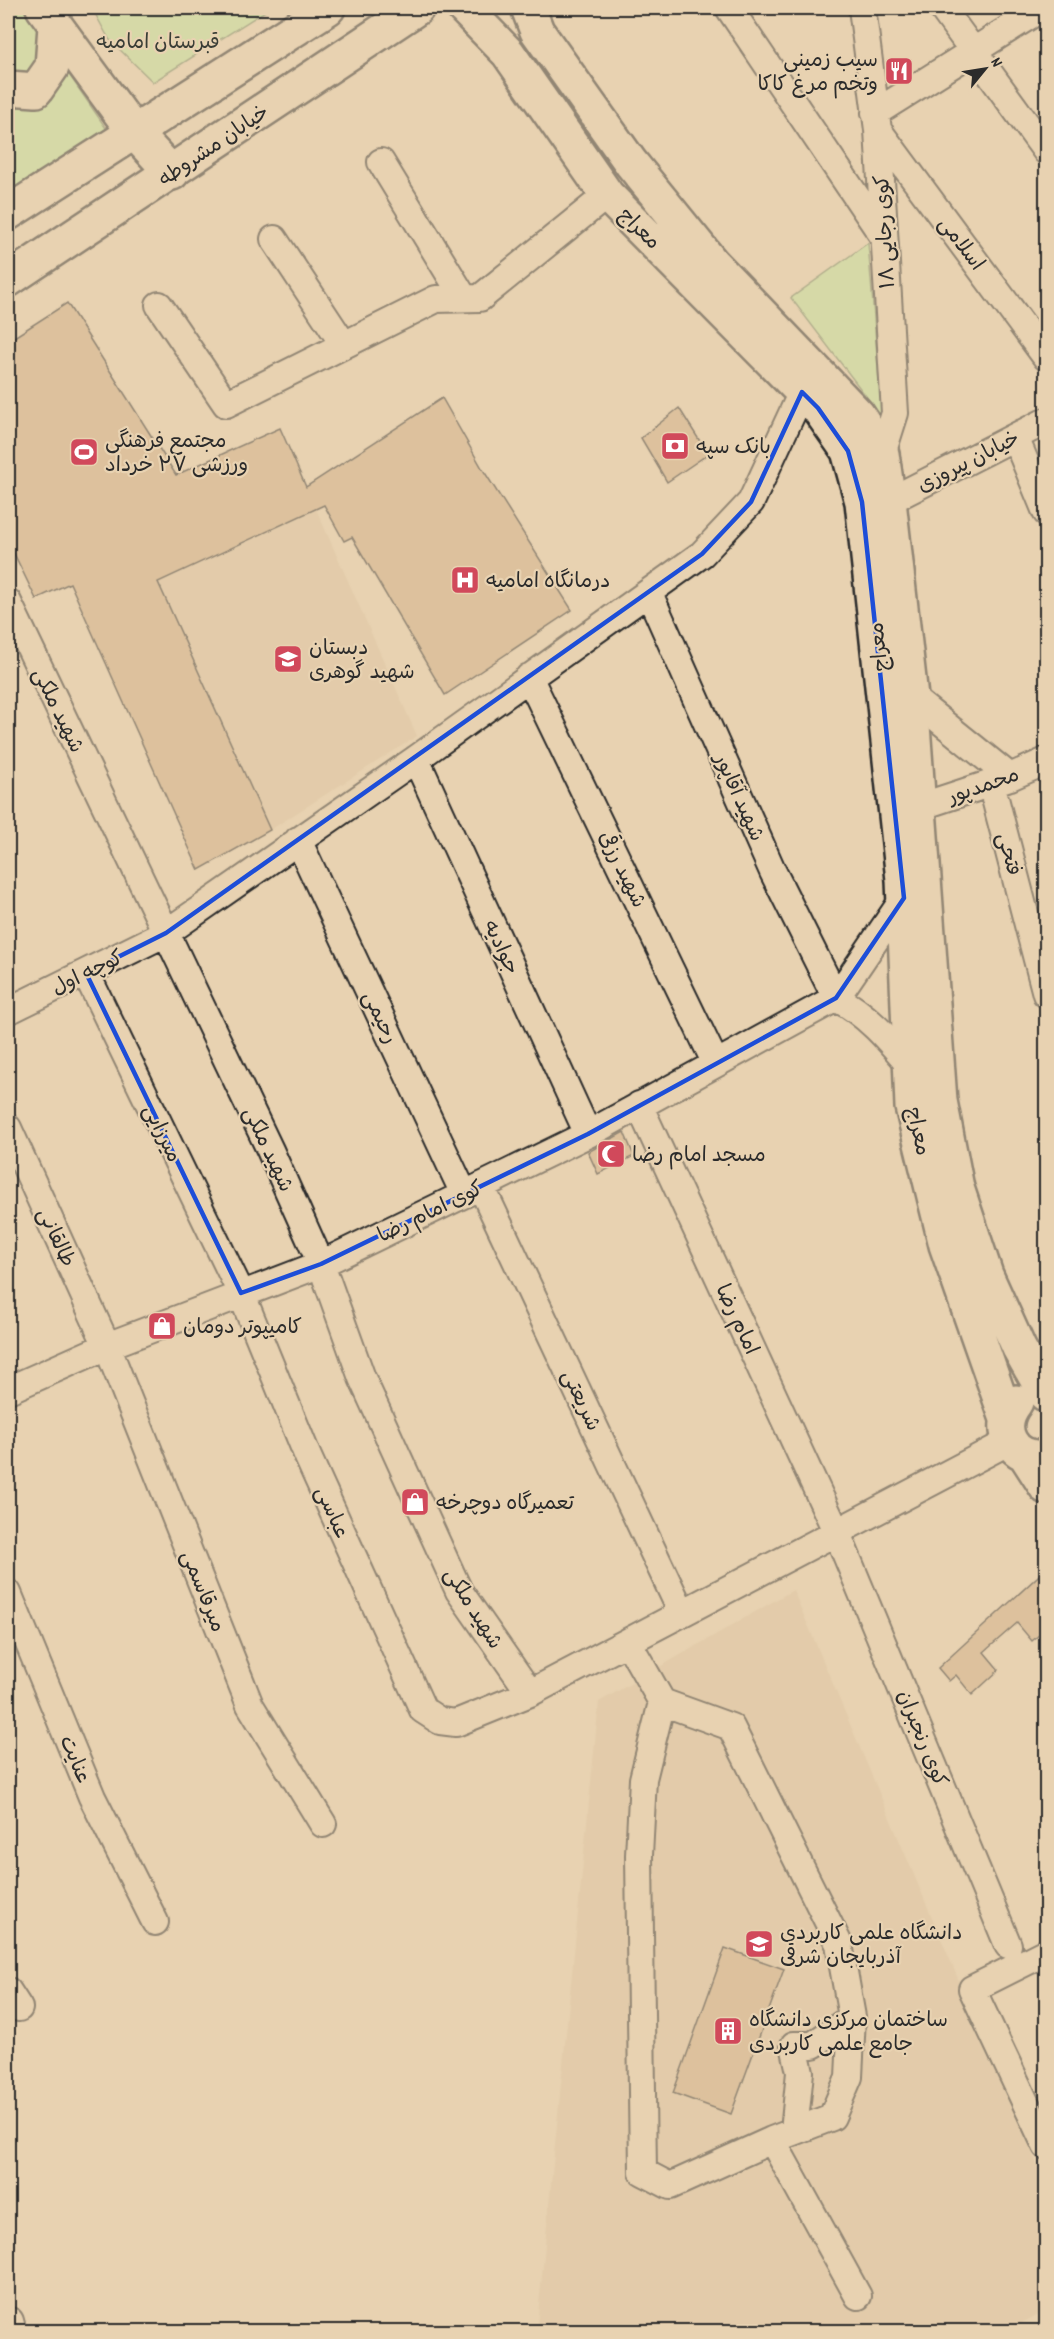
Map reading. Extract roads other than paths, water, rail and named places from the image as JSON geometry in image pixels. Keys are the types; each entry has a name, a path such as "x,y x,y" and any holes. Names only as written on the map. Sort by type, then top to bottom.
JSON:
{"main road":[{"path":"8,213 328,8"},
{"name":"خیابان مشروطه","path":"8,280 417,8"},
{"name":"معراج","path":"464,8 508,54 607,195 818,408 848,451 862,502 904,898 912,1107 946,1245 1022,1443 1047,1486"},
{"path":"49,17 134,132 172,173"},
{"path":"8,88 36,90 52,67 49,17"},
{"path":"508,54 533,19"},
{"name":"معراج","path":"533,19 631,163 712,263 858,415 882,454 911,698 940,1101 957,1188 986,1275 1019,1348 1046,1394"},
{"path":"1022,1443 1010,1409 1017,1401 1035,1393 1046,1394"}],"street":[{"path":"729,8 884,236"},
{"name":"کوی رجایی ۱۸","path":"862,8 876,121 895,413 882,454"},
{"path":"942,8 1047,151"},
{"path":"876,121 973,50 1042,8"},
{"name":"اسلامی","path":"876,121 1047,357"},
{"path":"381,162 464,298"},
{"path":"159,305 226,404 436,298 480,297 607,195"},
{"path":"274,239 344,345"},
{"name":"کوچه اول","path":"8,1011 166,933 416,759 702,554 751,502 802,392"},
{"name":"خیابان پیروزی","path":"889,501 1047,421"},
{"path":"1015,437 1047,512"},
{"name":"شهید آقاپور","path":"649,592 773,872 836,998"},
{"name":"شهید ملکی","path":"8,602 270,1150 321,1264 362,1378 459,1591 530,1693"},
{"name":"شهید رزقی","path":"529,677 715,1062"},
{"path":"911,698 1000,780"},
{"name":"جوادیه","path":"416,759 588,1134"},
{"name":"محمدپور","path":"919,807 1000,780 1047,761"},
{"name":"فتحی","path":"1000,780 1047,994"},
{"name":"رحیمی","path":"298,840 472,1190"},
{"path":"904,898 836,998 855,1008 882,1032 910,1065"},
{"name":"میرزایی","path":"86,973 241,1293"},
{"name":"کوی امام رضا","path":"8,1390 107,1346 321,1264 588,1134 715,1062 836,998"},
{"name":"امام رضا","path":"639,1105 837,1533"},
{"name":"طالقانی","path":"8,1128 107,1346"},
{"name":"شریعتی","path":"472,1190 682,1613"},
{"name":"عباسی","path":"241,1293 308,1457 423,1710 440,1721 456,1722 530,1693"},
{"name":"میرقاسمی","path":"107,1346 250,1705 323,1824"},
{"path":"530,1693 837,1533 1022,1443"},
{"name":"کوی رنجبران","path":"837,1533 1008,1945"},
{"name":"عنایت","path":"8,1593 92,1797 155,1922"},
{"path":"628,1642 662,1702 731,1727 839,1944 852,2017 849,2077 832,2117 670,2186 643,2172 639,1855 643,1779 662,1702"},
{"path":"1044,1959 972,1989 1047,2146"},
{"path":"852,2017 813,2045 794,2044 800,2072 783,2136 858,2296"},
{"path":"8,2322 10,2321 13,2331"}],"place":[{"name":"سیب زمینی وتخم مرغ کاکا","path":"899,71"},
{"name":"بانک سپه","path":"675,446"},
{"name":"مجتمع فرهنگی ورزشی ۲۷ خرداد","path":"84,452"},
{"name":"درمانگاه امامیه","path":"465,580"},
{"name":"دبستان شهید گوهری","path":"288,659"},
{"name":"مسجد امام رضا","path":"611,1154"},
{"name":"کامیپوتر دومان","path":"162,1326"},
{"name":"تعمیرگاه دوچرخه","path":"415,1502"},
{"name":"دانشگاه علمی کاربردی آذربایجان شرقی","path":"759,1944"},
{"name":"ساختمان مرکزی دانشگاه جامع علمی کاربردی","path":"728,2031"}],"park label":[{"name":"قبرستان امامیه","path":"158,41"}]}
